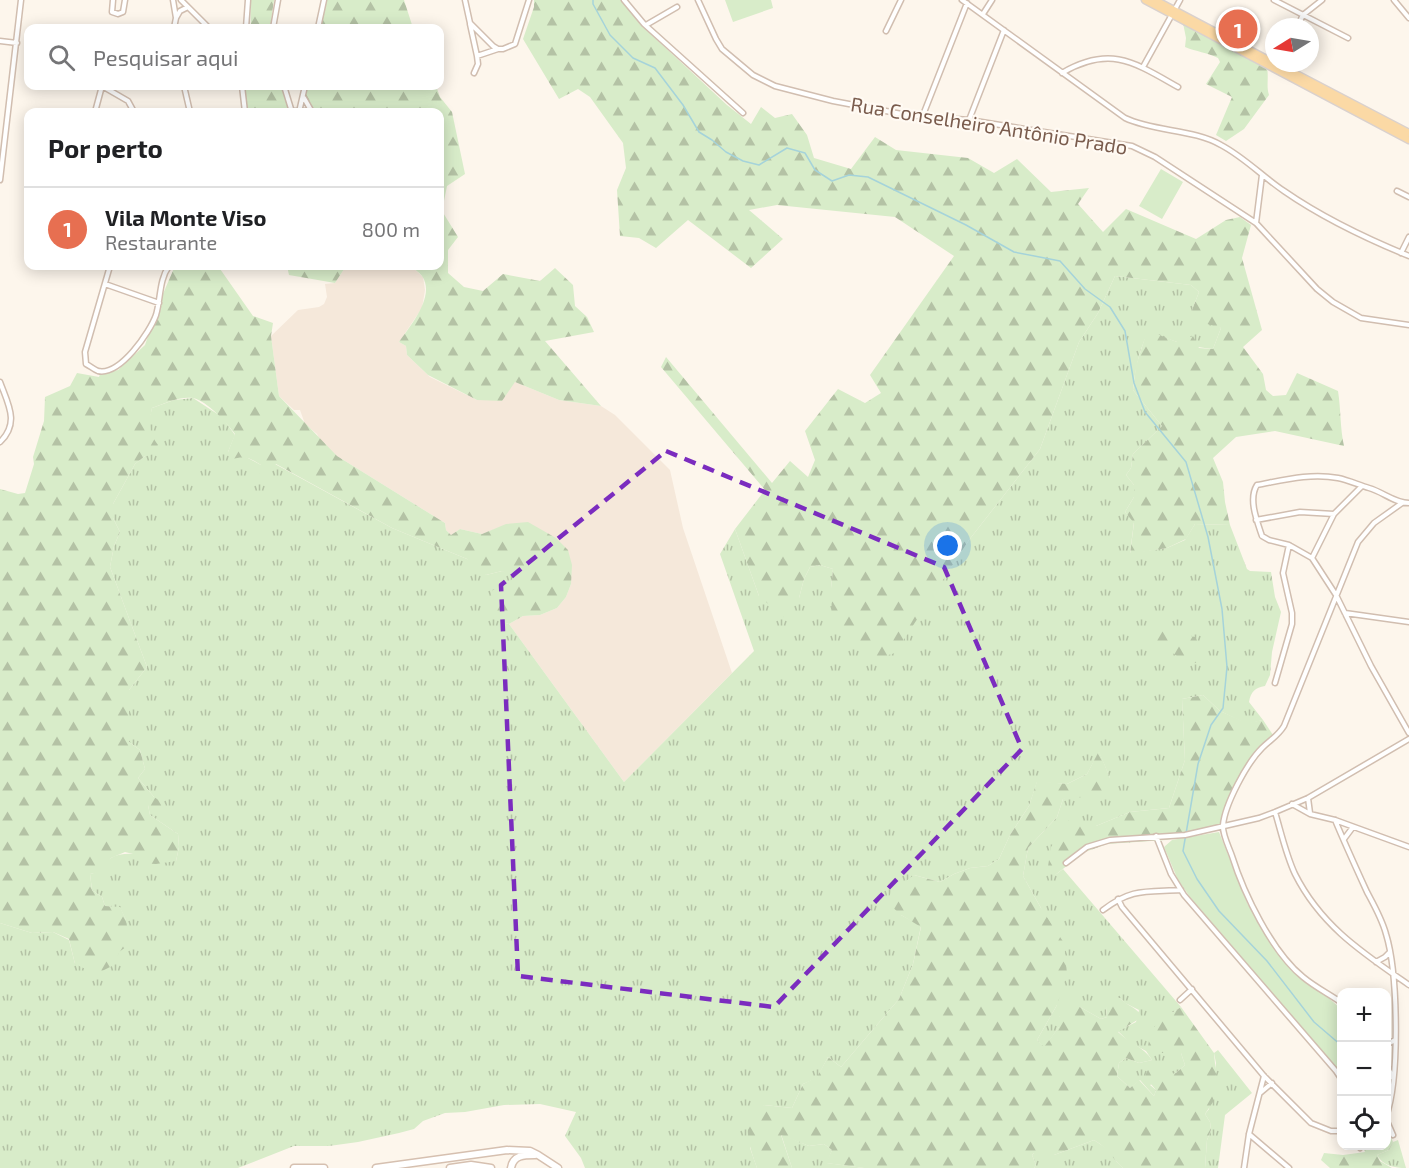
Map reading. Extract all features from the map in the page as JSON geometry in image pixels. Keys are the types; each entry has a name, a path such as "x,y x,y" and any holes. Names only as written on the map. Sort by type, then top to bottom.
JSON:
{"main road":[{"path":"1145,0 1265,58"},
{"path":"1155,0 1173,12 1409,140"},
{"path":"1293,72 1409,133"},
{"path":"376,1168 496,1150 519,1150 538,1155 558,1168"},
{"path":"511,1168 515,1159 520,1156 538,1155"},
{"path":"450,1168 471,1165 491,1168"},
{"path":"294,1168 324,1168"}],"street":[{"path":"0,180 21,0"},
{"path":"113,0 112,12 118,14 123,12 125,0"},
{"path":"173,0 176,18"},
{"path":"181,0 205,24"},
{"path":"246,24 248,0"},
{"path":"274,24 278,0"},
{"path":"319,24 324,0"},
{"path":"465,0 478,64 474,73"},
{"path":"477,56 498,49 508,49 515,44 529,0"},
{"path":"624,0 646,25 743,113"},
{"name":"Rua Conselheiro Antônio Prado","path":"698,0 722,49 753,75 775,86 833,101 907,115 969,120 1132,146 1155,158 1256,223 1317,289 1333,302 1361,318 1409,325"},
{"path":"886,31 900,0"},
{"path":"983,14 992,0"},
{"path":"1143,67 1180,0"},
{"path":"1274,0 1348,38"},
{"path":"1302,18 1322,0"},
{"path":"1394,0 1409,18"},
{"path":"923,116 964,2 1125,118 1138,124 1207,138 1222,145 1325,218 1409,256"},
{"path":"175,24 180,11 188,7"},
{"path":"646,25 677,7"},
{"path":"470,23 498,49"},
{"path":"969,120 1004,30"},
{"path":"0,41 16,43"},
{"path":"1062,73 1081,62 1094,59 1119,60 1143,67 1178,87"},
{"path":"96,108 101,90"},
{"path":"109,90 128,101 132,108"},
{"path":"185,90 189,108"},
{"path":"242,90 245,108"},
{"path":"285,90 291,108"},
{"path":"301,108 304,90"},
{"path":"303,97 310,108"},
{"path":"1256,223 1262,175"},
{"path":"1397,191 1409,197"},
{"path":"1401,253 1409,237"},
{"path":"109,270 85,357 86,364 98,371 115,367 146,336 159,303 163,274 166,270"},
{"path":"105,284 159,303"},
{"path":"0,382 11,412 11,424 7,435 0,442"},
{"path":"1409,503 1402,503 1340,478 1308,476 1257,485 1253,495 1256,520 1262,536 1290,545 1312,558 1336,595 1371,666 1409,733"},
{"path":"1312,558 1334,514 1362,486"},
{"path":"1337,1000 1303,977 1288,962 1275,943 1251,904 1237,873 1222,826 1232,796 1246,769 1261,749 1279,735 1284,726 1358,542 1374,523 1402,503"},
{"path":"1256,520 1300,512 1334,514"},
{"path":"1275,683 1293,624 1283,573 1290,545"},
{"path":"1345,613 1409,622"},
{"path":"1066,863 1088,847 1110,840 1185,835 1275,812 1308,798 1409,739"},
{"path":"1308,798 1310,814"},
{"path":"1292,804 1310,814 1335,820 1409,847"},
{"path":"1275,812 1294,873 1328,922 1344,938 1409,985"},
{"path":"1335,820 1386,931 1390,951 1395,1041 1391,1105"},
{"path":"1343,839 1353,827"},
{"path":"1156,836 1171,874 1181,890 1337,1073"},
{"path":"1103,910 1133,892 1181,890"},
{"path":"1118,899 1122,908 1264,1076 1311,1123 1330,1131 1337,1131"},
{"path":"1376,962 1390,951"},
{"path":"1180,1000 1191,989"},
{"path":"1391,1043 1395,1041"},
{"path":"1391,1073 1394,1078"},
{"path":"1244,1168 1249,1134 1264,1076"},
{"path":"1259,1093 1272,1083"},
{"path":"1391,1129 1394,1135"},
{"path":"1249,1134 1289,1168"}],"highlighted area":[{"path":"666,451 944,567 1022,749 774,1007 518,976 501,585"}],"shaded area":[{"path":"343,270 415,270 423,277 425,290 422,308 399,342 406,346 407,355 430,377 477,400 515,382 559,400 601,406 615,415 670,470 683,528 732,673 624,782 509,624 523,616 540,615 557,608 566,597 571,584 506,525 482,534 460,529 451,535 446,530 445,523 337,456 321,443 317,434 305,424 300,410 294,410 279,396 271,336 298,310 324,304 327,297 325,284 335,283"}],"green space":[{"path":"250,0 274,0 271,24 251,24"},
{"path":"324,0 404,0 412,24 319,24"},
{"path":"534,0 622,0 641,25 727,105 751,124 761,107 775,118 792,114 807,135 814,158 851,169 875,137 896,150 968,158 994,173 1017,159 1051,192 1089,188 1078,204 1103,232 1126,209 1196,239 1226,220 1240,217 1251,225 1242,258 1262,330 1243,347 1263,374 1266,390 1273,396 1286,395 1297,373 1338,391 1344,446 1275,431 1236,437 1213,458 1223,482 1230,525 1195,524 1186,539 1167,548 1130,554 1134,523 1125,512 1134,497 1134,485 1126,475 1131,468 1133,454 1162,426 1133,390 1136,366 1146,334 1157,334 1177,342 1193,336 1199,348 1213,349 1221,328 1197,321 1192,310 1199,292 1191,285 1115,276 1098,313 1079,342 1040,449 969,540 895,653 872,660 832,616 833,569 820,565 810,567 799,598 786,619 759,596 735,529 765,490 661,367 666,357 772,483 790,461 808,477 815,460 805,431 838,389 865,403 881,393 870,375 954,256 895,217 777,205 749,210 783,239 751,268 688,220 656,248 639,238 620,236 617,190 626,168 623,143 590,97 578,89 559,99 523,39 534,7"},
{"path":"725,0 771,0 773,8 733,22"},
{"path":"1183,23 1265,67 1265,72 1268,72 1269,95 1244,129 1226,141 1216,135 1232,97 1206,84 1220,62 1214,56 1185,47"},
{"path":"245,90 283,90 290,108 247,108"},
{"path":"304,90 437,90 452,112 465,174 447,186 444,201 444,108 310,108 303,97"},
{"path":"1161,169 1183,182 1162,219 1139,206"},
{"path":"444,214 458,237 448,250 448,273 464,287 483,291 503,274 540,281 555,268 573,285 575,306 587,317 594,332 545,341 601,406 559,400 515,382 502,401 477,400 428,375 407,355 406,346 399,342 424,301 426,292 422,276 415,270 444,270"},
{"path":"173,270 221,270 253,316 273,323 271,336 279,396 337,456 445,523 446,530 451,535 460,529 482,534 506,524 528,522 556,538 568,550 572,565 571,584 566,597 557,608 540,615 523,616 509,624 502,622 486,602 493,590 500,588 507,590 507,583 515,577 502,571 486,575 474,572 467,559 392,528 276,464 264,476 259,473 261,465 253,460 243,457 231,459 228,452 235,434 216,413 198,400 183,398 152,408 150,428 158,445 153,454 145,456 135,464 113,504 113,518 120,532 114,546 110,567 147,667 129,690 129,742 140,750 145,769 138,778 154,797 166,805 161,809 148,805 150,815 178,834 179,847 176,861 156,864 140,863 133,854 125,852 111,858 100,872 90,874 92,890 102,897 105,906 120,907 126,920 130,944 119,952 114,965 96,974 75,964 69,939 53,932 32,933 0,923 0,489 18,494 25,493 44,421 45,397 70,386 77,373 99,377 100,374 118,370 145,345"},
{"path":"288,270 343,270 335,283 289,275"},
{"path":"1115,276 1191,285 1199,292 1192,310 1221,328 1213,349 1196,347 1151,334 1147,334 1144,341 1133,390 1162,426 1133,454 1131,468 1126,475 1134,485 1134,497 1125,512 1134,522 1130,553 1167,548 1185,540 1195,524 1230,525 1247,569 1271,572 1275,597 1281,612 1272,652 1270,675 1265,686 1252,693 1249,702 1263,720 1247,724 1220,711 1203,695 1182,699 1185,760 1169,808 1130,812 1096,826 1055,875 1063,869 1181,1007 1172,1013 1160,1053 1181,1053 1185,1065 1176,1073 1150,1085 1156,1090 1154,1096 1140,1080 1130,1088 1117,1076 1119,1063 1126,1058 1139,1063 1152,1060 1146,1051 1129,1042 1118,1031 1136,1022 1139,1010 1120,998 1106,1008 1107,1017 1101,1019 1080,1007 1059,1017 1059,1027 1044,1048 1037,1040 1057,1005 1041,908 1023,876 1028,848 1057,817 1063,799 1110,778 1099,752 1087,774 1067,784 1037,782 1029,806 1010,835 999,859 988,866 970,868 940,882 914,875 901,915 921,926 913,964 899,999 841,1067 828,1057 817,1078 803,1084 792,1108 764,1105 750,1148 757,1168 585,1168 581,1158 565,1136 576,1112 540,1104 504,1105 445,1113 423,1121 414,1129 399,1133 329,1146 294,1146 238,1168 0,1168 0,923 32,933 53,932 69,940 75,964 126,920 120,908 105,906 102,897 92,890 90,874 95,873 117,855 133,854 176,861 179,847 178,834 150,815 148,805 154,797 138,778 145,769 140,750 129,742 129,690 147,667 110,567 114,546 120,532 113,518 113,504 135,464 145,456 152,408 174,400 193,398 222,417 235,435 228,452 244,456 261,465 275,464 392,528 467,559 486,575 502,571 517,577 508,590 502,622 509,624 624,782 754,651 720,554 735,529 759,596 799,598 810,567 820,565 833,569 831,588 941,582 969,540 1040,449 1079,342 1098,313"},
{"path":"1173,626 1182,634 1195,637 1201,648 1199,662 1190,664 1145,636 1156,630 1155,628"},
{"path":"1203,695 1220,711 1247,723 1263,720 1273,735 1234,785 1219,830 1166,840 1107,844 1085,852 1055,875 1047,873 1051,847 1069,820 1096,826 1130,812 1169,808 1185,760 1182,699"},
{"path":"1099,751 1110,778 1105,795 1063,799 1057,817 1028,848 1023,876 1064,943 1067,974 1057,1005 1037,1040 1044,1047 1059,1027 1059,1017 1066,1006 1080,1007 1101,1019 1107,1017 1106,1008 1109,999 1120,998 1142,1017 1118,1032 1152,1060 1139,1063 1126,1058 1119,1063 1117,1076 1130,1088 1139,1080 1154,1096 1156,1090 1145,1077 1149,1068 1160,1066 1171,1074 1176,1073 1185,1065 1181,1053 1160,1053 1148,1047 1152,1031 1158,1022 1181,1007 1214,1053 1216,1074 1213,1102 1205,1114 1210,1122 1211,1130 1207,1140 1205,1168 1123,1168 1107,1150 1094,1140 1054,1155 1040,1157 1034,1153 1032,1155 1036,1165 1034,1168 864,1168 826,1163 832,1150 824,1144 809,1146 781,1135 792,1168 757,1168 748,1134 749,1120 753,1113 764,1105 792,1108 803,1084 817,1077 828,1057 841,1067 899,999 913,964 921,927 901,915 887,902 891,892 914,875 940,882 970,868 988,866 999,859 1010,835 1029,806 1037,781 1067,784 1087,774"},
{"path":"1219,832 1248,905 1281,954 1301,979 1321,991 1337,1005 1337,1071 1190,897 1178,880 1164,847 1172,840"},
{"path":"1218,1050 1252,1093 1225,1115 1218,1168 1205,1168 1207,1140 1211,1130 1210,1122 1205,1114 1209,1109 1216,1063 1214,1053"},
{"path":"781,1134 809,1146 824,1144 832,1150 827,1163 864,1168 792,1168"},
{"path":"1094,1140 1109,1150 1123,1168 1034,1168 1036,1165 1032,1155 1034,1153 1054,1155"},
{"path":"1398,1140 1406,1168 1390,1166 1377,1155 1391,1150 1393,1142"},
{"path":"1364,1150 1389,1150 1377,1155 1380,1161 1392,1168 1330,1168 1321,1160 1324,1153 1343,1155 1365,1152"}],"waterway":[{"path":"593,0 610,35 633,58 655,68 683,105 699,132 726,152 743,161 759,165 787,148 805,153 815,170 832,181 849,175 868,177 966,225 1014,252 1060,261 1085,289 1110,307 1125,331 1134,383 1145,412 1186,462 1208,537 1222,609 1227,667 1223,708 1211,725 1198,764 1183,851 1197,879 1219,911 1267,961 1314,1022 1337,1042"}],"place":[{"name":"Vila Monte Viso","path":"1238,29"}]}
